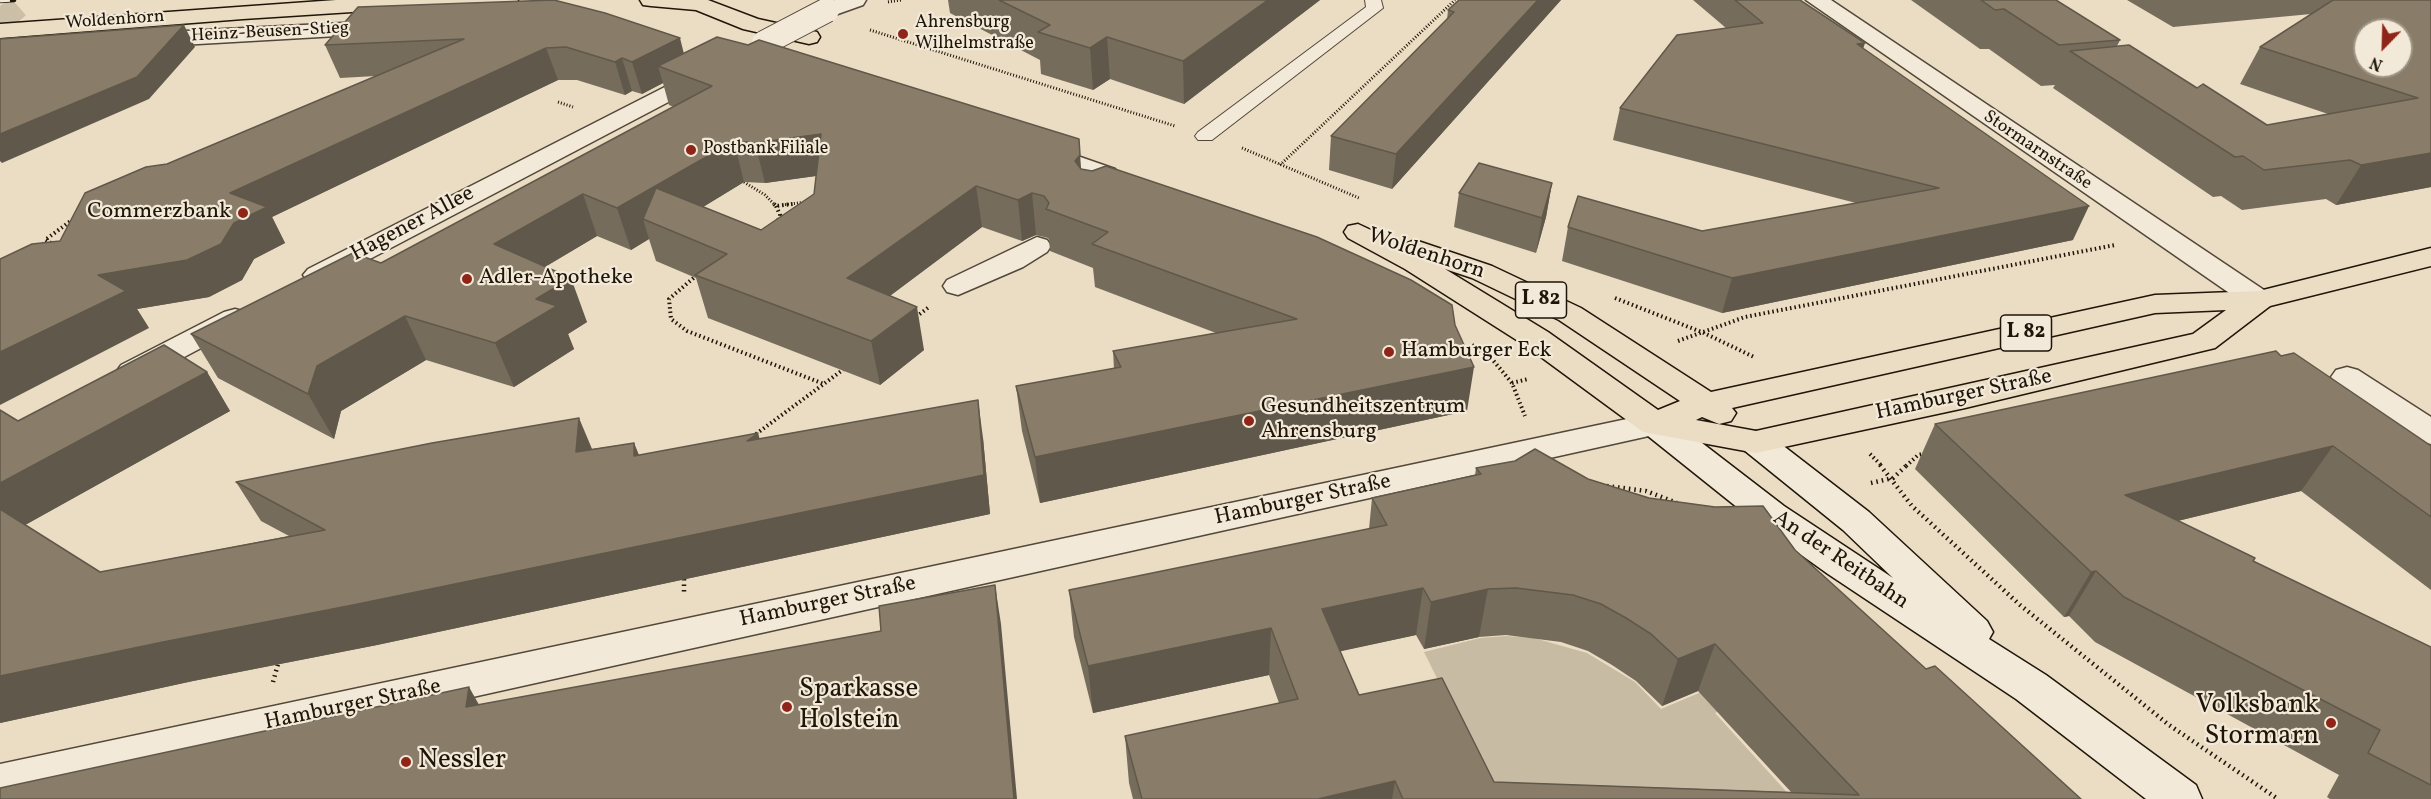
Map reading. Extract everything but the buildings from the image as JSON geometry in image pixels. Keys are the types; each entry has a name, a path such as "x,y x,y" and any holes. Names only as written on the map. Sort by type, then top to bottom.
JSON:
{"main road":[{"name":"Woldenhorn","path":"1,45 232,12 446,0"},
{"path":"464,0 507,0"},
{"path":"651,0 693,2 751,24 809,37 739,0"},
{"name":"Woldenhorn","path":"1655,424 1537,339 1415,263 1358,232 1437,255 1541,299 1570,314 1707,403 1756,442"},
{"name":"Hamburger Straße","path":"1655,424 1707,403 2156,304 2259,300 2431,257"},
{"name":"Hamburger Straße","path":"1655,424 1756,442 1965,397 2204,341 2259,300"}],"street":[{"name":"Hagener Allee","path":"296,286 827,10 855,0"},
{"name":"Stormarnstraße","path":"1817,0 2259,300"},
{"name":"Heinz-Beusen-Stieg","path":"1,45 406,27"},
{"path":"684,58 737,57 779,63"},
{"path":"1015,142 1106,175 1111,187 1094,202"},
{"path":"958,286 1013,261 1037,246"},
{"path":"102,387 265,303"},
{"path":"2347,377 2431,433"},
{"name":"An der Reitbahn","path":"1655,424 1771,515 1841,564 2031,687 2180,799"},
{"name":"Hamburger Straße","path":"0,783 1655,424"},
{"name":"An der Reitbahn","path":"1756,442 1856,521 2031,687"}],"lane":[{"path":"1205,136 1375,8 1373,0"}],"path":[{"path":"864,28 1205,136 1247,150 1280,165 1455,0"},
{"path":"744,182 765,195 776,206 780,215 777,224"},
{"path":"776,206 817,201"},
{"path":"55,246 45,240 80,214"},
{"path":"1704,333 1745,317 2120,244"},
{"path":"706,272 694,276 669,299 671,319 687,331 824,384"},
{"path":"910,321 958,286"},
{"path":"1466,340 1492,359 1512,383"},
{"path":"747,441 852,363"},
{"path":"1929,452 1918,455 1893,478 1912,506 2020,605 2169,725 2278,799"},
{"path":"1604,486 1646,490 1686,508"}],"shaded area":[{"path":"1506,636 1534,638 1587,653 1635,682 1661,709 1706,690 1723,709 1715,713 1793,799 1497,799 1424,652 1480,638"}],"tunnel":[{"path":"0,22 25,0"}],"railway":[{"path":"0,1 14,0"}],"place":[{"name":"Ahrensburg Wilhelmstraße","path":"903,34"},
{"name":"Postbank Filiale","path":"691,150"},
{"name":"Commerzbank","path":"243,213"},
{"name":"Adler-Apotheke","path":"467,279"},
{"name":"Hamburger Eck","path":"1389,352"},
{"name":"Gesundheitszentrum Ahrensburg","path":"1249,421"},
{"name":"Sparkasse Holstein","path":"787,707"},
{"name":"Volksbank Stormarn","path":"2331,723"},
{"name":"Nessler","path":"406,762"}]}
